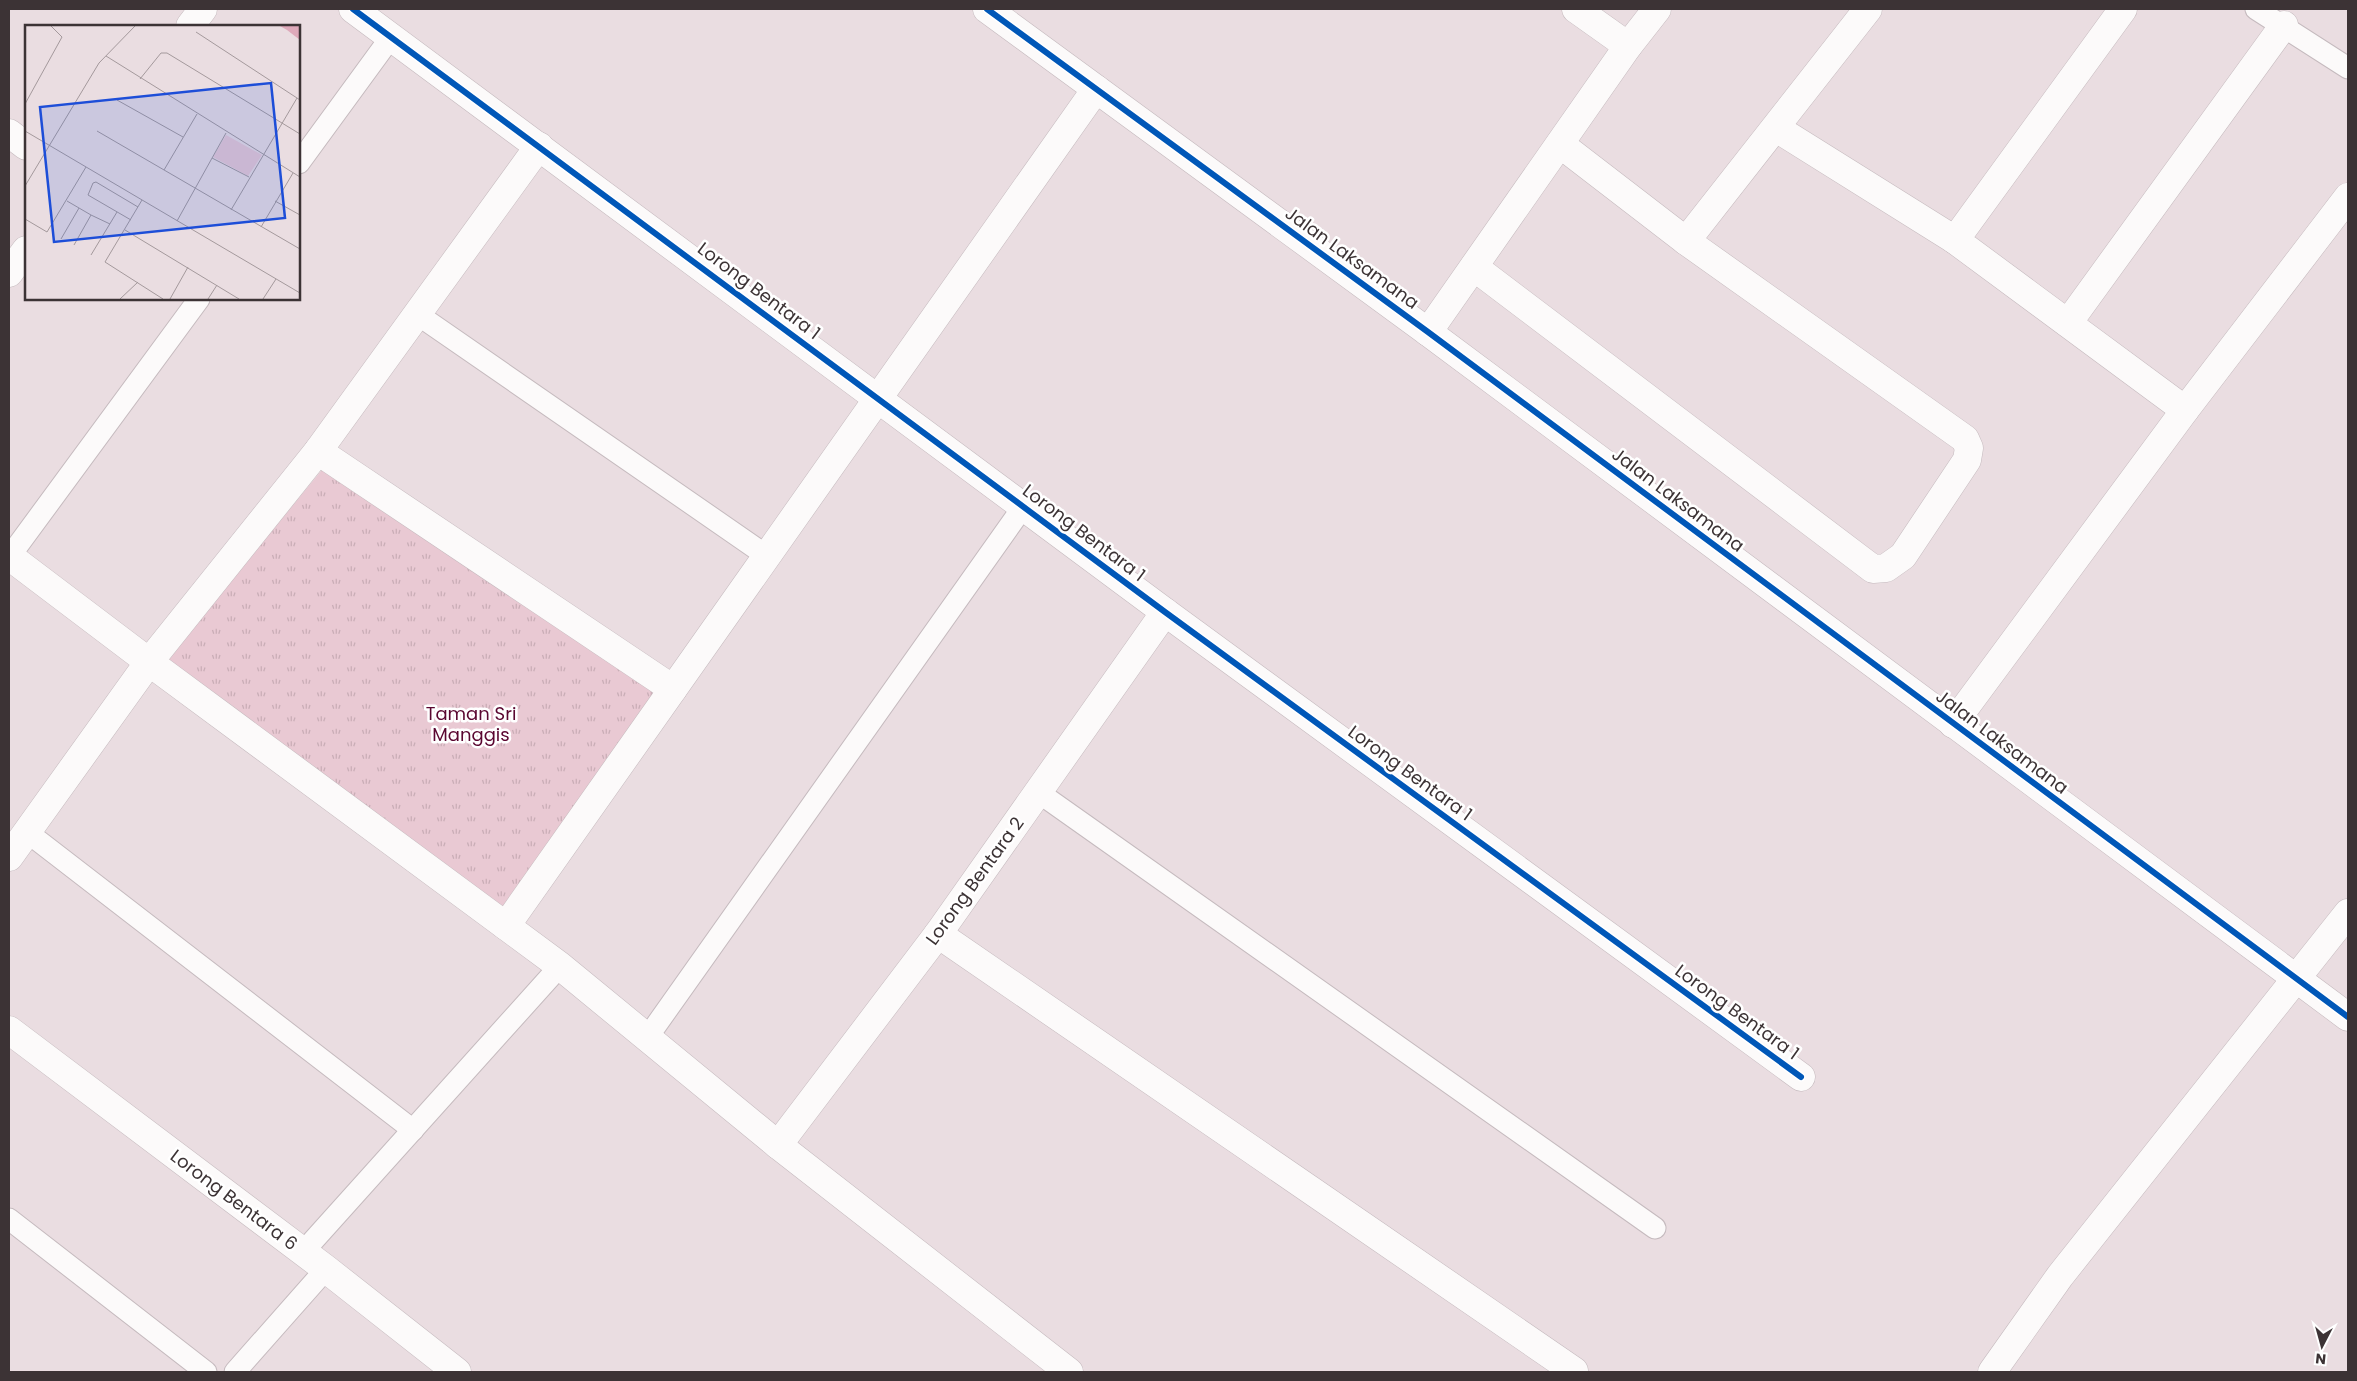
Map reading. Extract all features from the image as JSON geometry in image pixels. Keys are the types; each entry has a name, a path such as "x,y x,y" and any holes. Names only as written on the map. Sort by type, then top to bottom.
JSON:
{"street":[{"path":"191,25 203,9"},
{"name":"Lorong Bentara 1","path":"353,9 1165,612 1801,1077"},
{"name":"Jalan Laksamana","path":"987,9 1428,332 2348,1017"},
{"path":"1576,9 1628,46"},
{"path":"1428,332 1628,46 1657,9"},
{"path":"1686,241 1868,9"},
{"path":"1955,240 2122,9"},
{"path":"2068,323 2284,25"},
{"path":"506,926 1096,89"},
{"path":"1776,128 1955,240 2185,410"},
{"path":"9,133 25,145"},
{"path":"1474,267 1873,569 1886,568 1903,556 1967,460 1969,448 1966,439 1686,241 1560,144"},
{"path":"9,857 149,662 318,451 539,146"},
{"path":"1953,724 2185,410 2348,197"},
{"path":"9,273 25,251"},
{"path":"318,451 673,689"},
{"path":"9,556 560,966 778,1145 1069,1372"},
{"name":"Lorong Bentara 2","path":"778,1145 938,934 1165,612"},
{"path":"1992,1372 2060,1276 2348,913"},
{"path":"938,934 1574,1371"},
{"name":"Lorong Bentara 6","path":"9,1030 326,1269 457,1372"}],"lane":[{"path":"2256,9 2284,25 2348,68"},
{"path":"300,162 391,37"},
{"path":"9,556 198,300"},
{"path":"417,314 767,556"},
{"path":"647,1038 1024,507"},
{"path":"1038,792 1655,1228"},
{"path":"27,832 412,1130"},
{"path":"303,1252 560,966"},
{"path":"9,1219 206,1372"},
{"path":"236,1372 326,1269"}],"green space":[{"name":"Taman Sri Manggis","path":"322,470 658,693 504,908 164,661"}],"cycle path":[{"path":"353,9 1165,612 1801,1077"},
{"path":"987,9 1428,332 2348,1017"}]}
